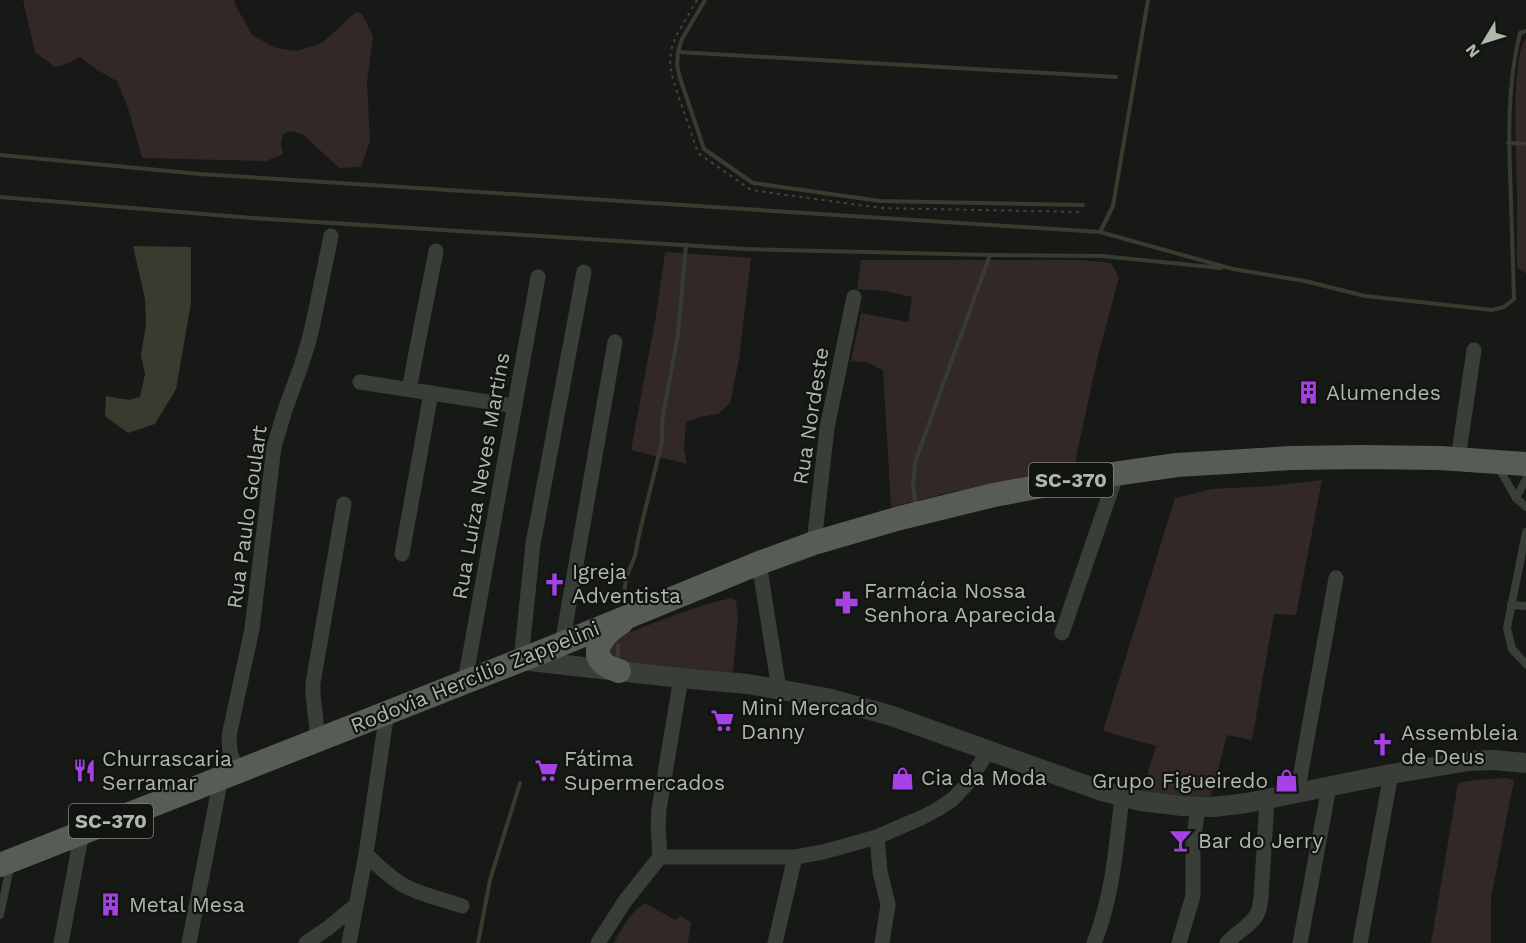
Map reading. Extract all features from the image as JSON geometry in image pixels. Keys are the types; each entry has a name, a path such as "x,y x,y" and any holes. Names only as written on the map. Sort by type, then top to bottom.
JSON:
{"main road":[{"name":"Rodovia Hercílio Zappelini","path":"6,862 521,660 759,563 814,543 954,504 1079,479 1177,465 1292,458 1404,456 1526,464"},
{"path":"619,671 601,662 598,649 609,631 635,614"},
{"path":"593,631 585,650 588,659 597,666 619,671"}],"street":[{"name":"Rua Paulo Goulart","path":"229,775 229,735 252,629 274,447 309,340 331,236"},
{"path":"409,390 436,251"},
{"path":"584,272 533,544 521,660 748,684 856,705 989,750 1077,783 1122,797 1162,804 1213,807 1267,800 1391,774 1469,761 1493,760 1526,763"},
{"name":"Rua Luíza Neves Martins","path":"465,681 538,277"},
{"name":"Rua Nordeste","path":"814,543 827,428 854,297"},
{"path":"584,667 556,646 615,342"},
{"path":"1458,459 1474,350"},
{"path":"360,382 515,405"},
{"path":"402,554 431,393"},
{"path":"1062,633 1117,474"},
{"path":"318,740 313,683 344,504"},
{"path":"759,563 779,689"},
{"path":"1297,794 1336,578"},
{"path":"598,943 625,901 660,857 659,808 681,678"},
{"path":"349,943 366,854 387,712"},
{"path":"660,857 795,856 823,852 877,837 923,817 953,799 967,784 989,750"},
{"path":"1360,943 1391,774"},
{"path":"189,943 229,775"},
{"path":"1300,943 1329,787"},
{"path":"1094,943 1102,924 1113,879 1122,797"},
{"path":"1227,943 1258,913 1267,800"},
{"path":"1179,943 1193,896 1193,843 1198,807"},
{"path":"61,943 82,832"},
{"path":"877,837 880,871 888,905 882,943"},
{"path":"366,854 402,885 462,906"},
{"path":"775,943 795,856"},
{"path":"306,943 356,905"}],"lane":[{"path":"1495,462 1516,498 1526,507"},
{"path":"1516,498 1526,479"},
{"path":"1526,532 1507,628 1512,649 1526,664"},
{"path":"1511,605 1526,606"},
{"path":"0,915 6,862"}],"path":[{"path":"697,0 676,36 671,50 670,65 673,80 698,153 751,190 880,208 1083,212"}],"shaded area":[{"path":"23,0 234,0 252,35 276,48 297,51 322,43 356,12 362,14 373,36 367,82 370,141 361,167 339,168 304,135 291,131 283,134 281,143 283,154 266,161 142,158 128,108 117,81 80,57 55,67 35,52"},
{"path":"1526,39 1526,273 1517,268 1516,88 1521,49"},
{"path":"133,246 191,247 191,303 176,389 155,424 128,433 105,416 106,396 129,400 140,397 145,374 141,355 146,324 145,299"},
{"path":"665,252 751,258 739,359 730,403 718,414 686,422 684,449 687,464 631,450 656,316"},
{"path":"861,260 1083,260 1111,263 1119,277 1098,356 1073,472 956,491 891,507 883,370 866,362 851,361 861,313 908,322 912,297 885,291 857,289"},
{"path":"1322,480 1296,615 1274,614 1252,740 1227,735 1211,796 1176,796 1142,791 1156,746 1103,731 1175,498 1212,489 1271,486"},
{"path":"731,598 736,600 738,618 733,672 648,667 609,659 610,645 616,638 658,621"},
{"path":"1505,778 1514,780 1491,898 1491,943 1431,943 1458,783"},
{"path":"645,903 675,920 680,916 691,922 688,943 614,943 631,915"}],"waterway":[{"path":"705,0 682,39 677,65 680,78 704,149 753,183 880,201 1083,205"},
{"path":"1100,232 1113,206 1148,0"},
{"path":"0,155 200,174 1100,232 1233,269 1305,281 1365,296 1492,310 1504,307 1514,299 1510,96 1520,33 1526,31"},
{"path":"678,52 1116,77"},
{"path":"1508,143 1526,144"},
{"path":"0,197 252,218 745,249 1102,256 1221,268"},
{"path":"624,595 626,578 635,556 662,442 662,422 678,334 686,245"},
{"path":"916,506 913,486 915,462 990,255"},
{"path":"618,645 618,656"},
{"path":"478,943 490,880 520,783"}],"place":[{"name":"Alumendes","path":"1308,393"},
{"name":"Igreja Adventista","path":"554,584"},
{"name":"Farmácia Nossa Senhora Aparecida","path":"846,603"},
{"name":"Mini Mercado Danny","path":"723,720"},
{"name":"Assembleia de Deus","path":"1383,745"},
{"name":"Churrascaria Serramar","path":"84,771"},
{"name":"Fátima Supermercados","path":"546,771"},
{"name":"Cia da Moda","path":"903,778"},
{"name":"Grupo Figueiredo","path":"1286,781"},
{"name":"Bar do Jerry","path":"1180,841"},
{"name":"Metal Mesa","path":"111,905"}]}
